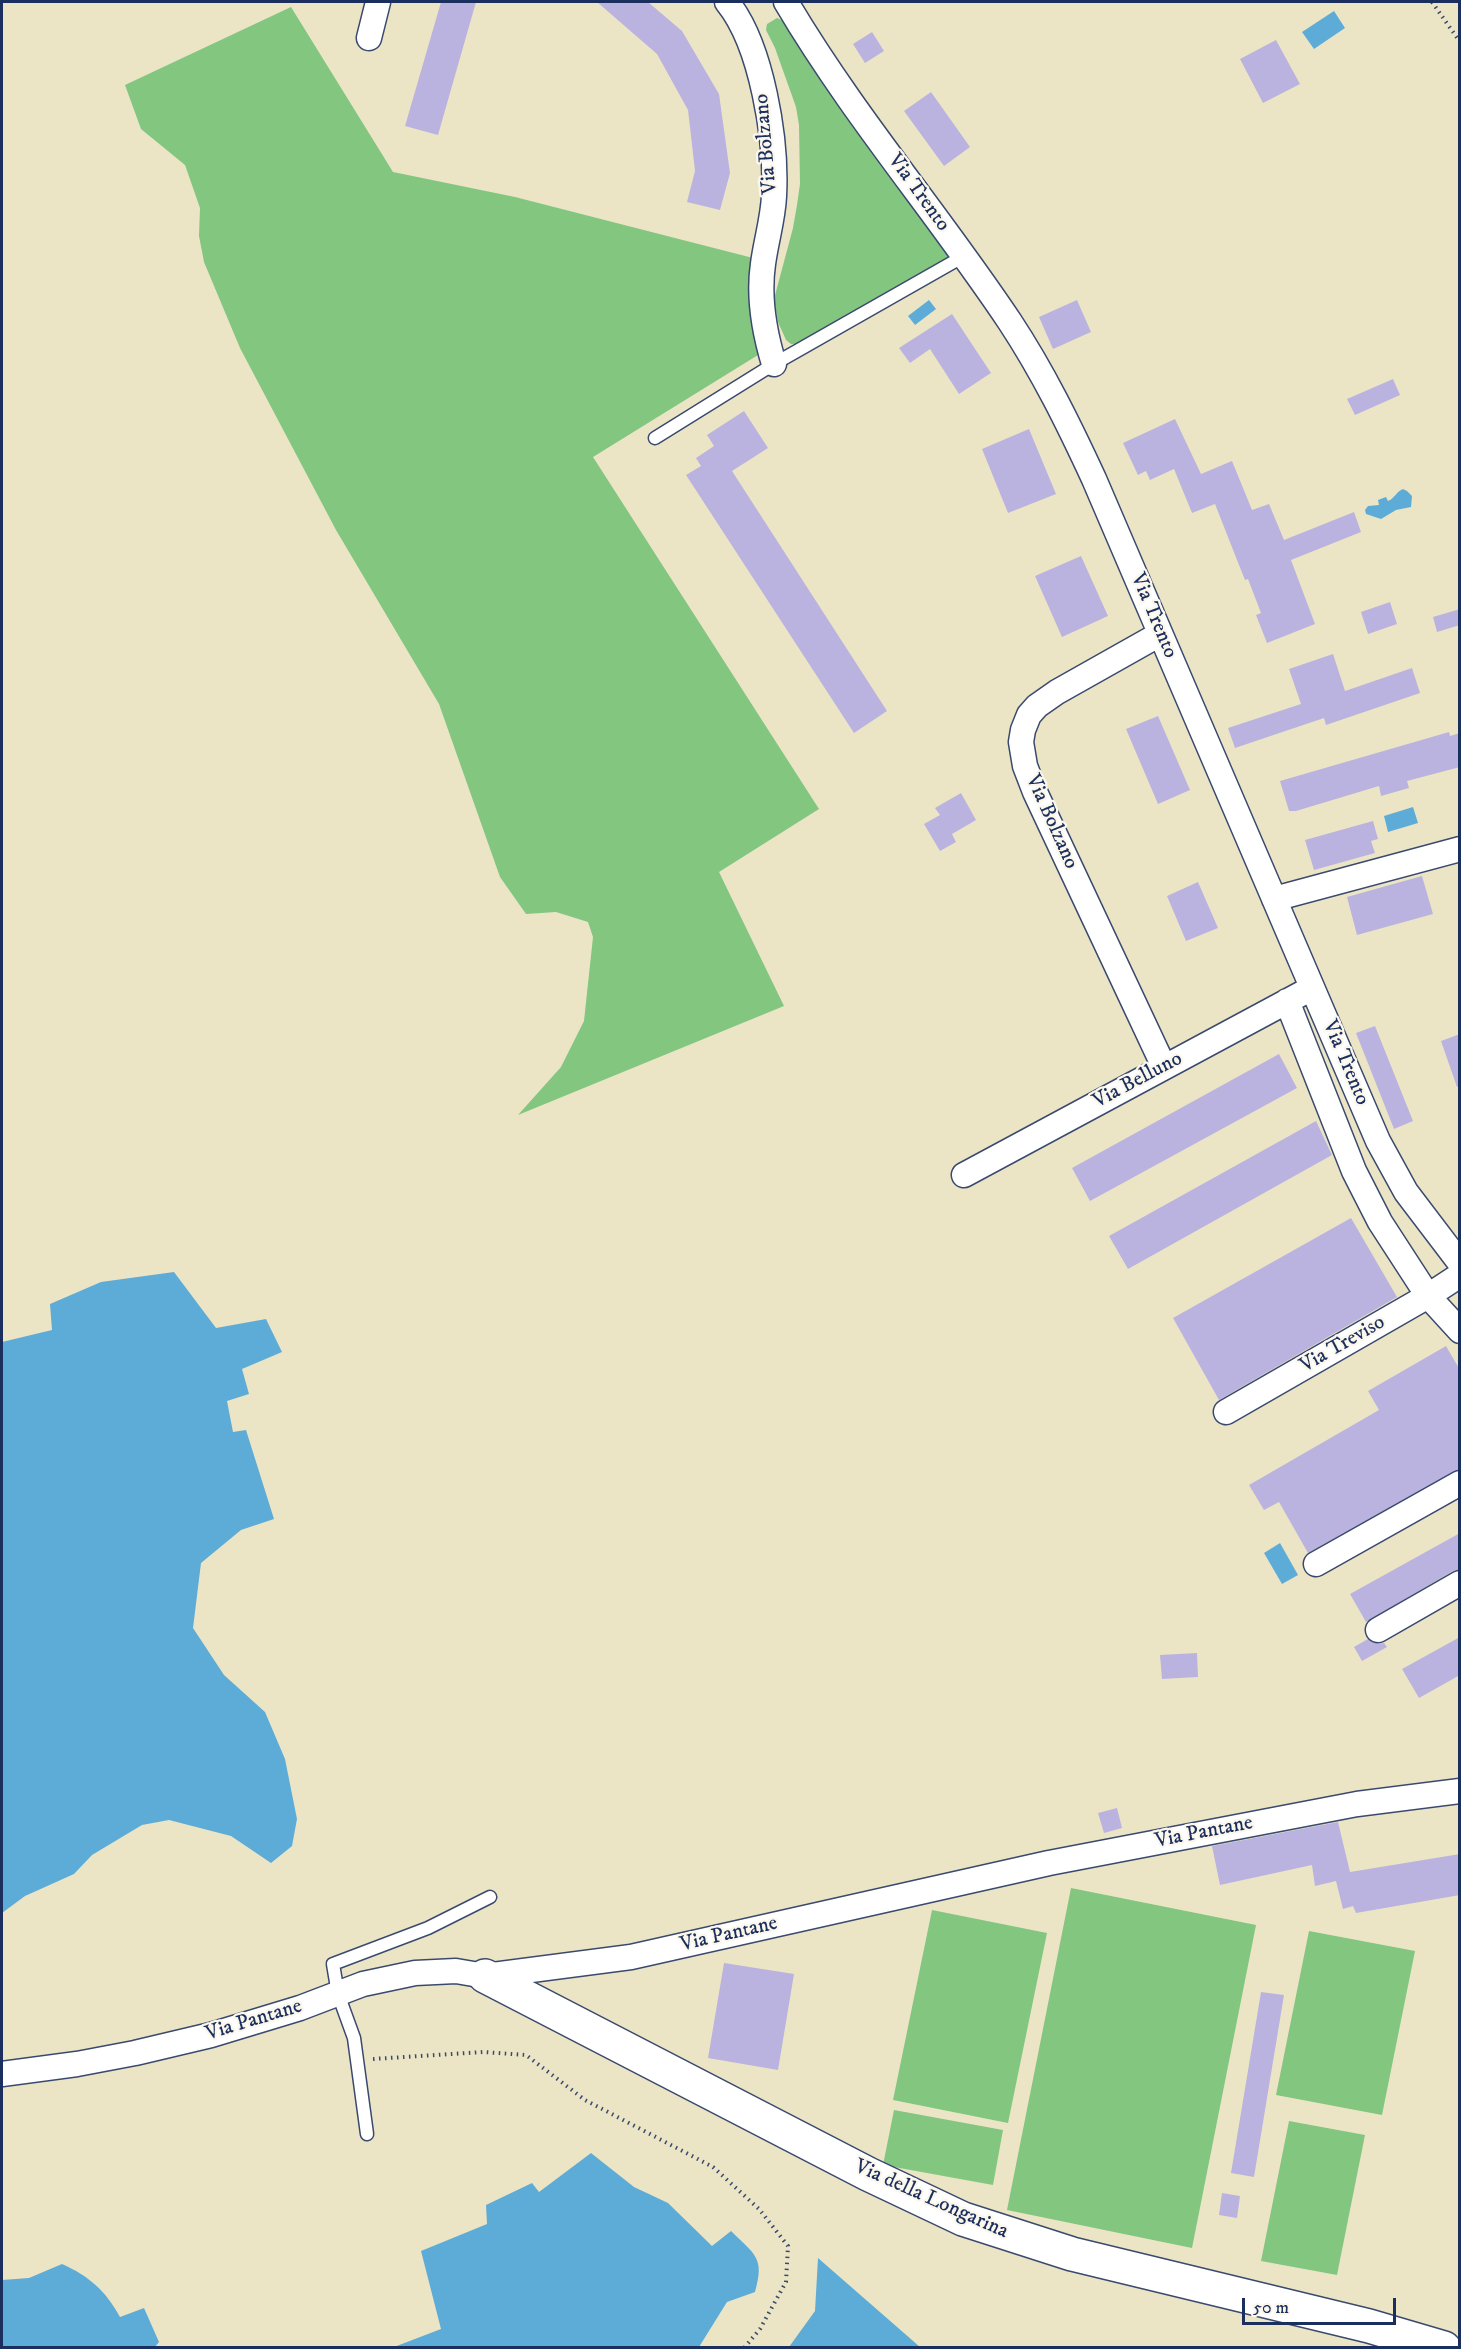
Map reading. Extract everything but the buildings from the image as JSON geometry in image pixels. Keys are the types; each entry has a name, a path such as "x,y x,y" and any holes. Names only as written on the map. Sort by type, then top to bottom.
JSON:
{"street":[{"path":"369,38 378,2"},
{"name":"Via Bolzano","path":"726,2 743,29 755,62 769,120 774,195 763,263 761,302 774,364"},
{"name":"Via Trento","path":"786,2 828,67 1010,323 1057,402 1094,479 1388,1161 1414,1203 1460,1263"},
{"name":"Via Bolzano","path":"1160,634 1045,699 1029,715 1021,742 1025,766 1035,792 1164,1067"},
{"path":"1275,899 1460,849"},
{"name":"Via Belluno","path":"964,1175 1312,988"},
{"path":"1287,1001 1358,1179 1380,1221 1428,1296 1460,1331"},
{"name":"Via Treviso","path":"1226,1412 1428,1296 1460,1275"},
{"path":"1316,1564 1460,1483"},
{"path":"1378,1630 1460,1584"},
{"name":"Via Pantane","path":"2,2074 135,2054 211,2035 363,1984 415,1973 456,1971 485,1976 631,1956 1049,1863 1357,1804 1460,1791"},
{"name":"Via della Longarina","path":"485,1976 867,2174 963,2219 1071,2254 1369,2326 1444,2348"}],"lane":[{"path":"656,438 774,364 964,256"},
{"path":"367,2134 354,2038 338,1994 333,1964 428,1928 490,1897"}],"path":[{"path":"1432,2 1460,42"},
{"path":"357,2060 483,2052 526,2055 585,2100 713,2166 759,2209 788,2246 786,2282 760,2330 744,2348"}],"green space":[{"path":"291,7 393,172 515,197 753,258 753,326 758,355 593,457 819,809 719,872 784,1006 518,1115 561,1067 584,1021 593,937 588,922 556,912 526,914 500,877 439,704 336,530 240,348 204,262 199,236 200,208 185,165 141,129 125,85"},
{"path":"777,18 784,21 951,257 799,344 791,344 786,340 778,322 774,299 793,228 800,184 799,125 796,107 775,48 766,30 767,24"},
{"path":"1071,1888 1256,1925 1192,2248 1007,2210"},
{"path":"932,1910 1047,1933 1008,2123 893,2100"},
{"path":"1309,1931 1415,1951 1382,2115 1276,2095"},
{"path":"894,2110 1003,2130 993,2185 883,2165"},
{"path":"1289,2121 1365,2135 1337,2275 1261,2261"}],"water":[{"path":"1334,11 1345,28 1314,49 1302,32"},
{"path":"929,300 936,309 915,325 908,316"},
{"path":"1403,489 1412,496 1411,507 1396,510 1381,519 1366,514 1365,510 1368,506 1379,505 1378,500 1386,497 1388,501"},
{"path":"1413,807 1418,823 1388,832 1384,816"},
{"path":"174,1272 216,1328 266,1319 282,1352 242,1369 249,1394 227,1401 233,1432 246,1430 274,1519 241,1530 201,1563 193,1628 224,1675 265,1712 285,1759 297,1819 292,1846 271,1863 231,1836 169,1820 142,1825 92,1855 74,1874 25,1896 2,1913 2,1342 52,1330 50,1304 101,1282"},
{"path":"1280,1543 1298,1575 1282,1584 1264,1553"},
{"path":"591,2153 634,2187 668,2203 712,2246 731,2231 756,2257 759,2271 755,2292 727,2302 699,2347 394,2347 441,2329 421,2251 487,2224 486,2205 532,2183 539,2192"},
{"path":"818,2258 920,2347 789,2347 815,2311"},
{"path":"62,2264 96,2285 109,2299 120,2317 144,2308 159,2342 154,2348 2,2347 2,2280 29,2278"}]}
